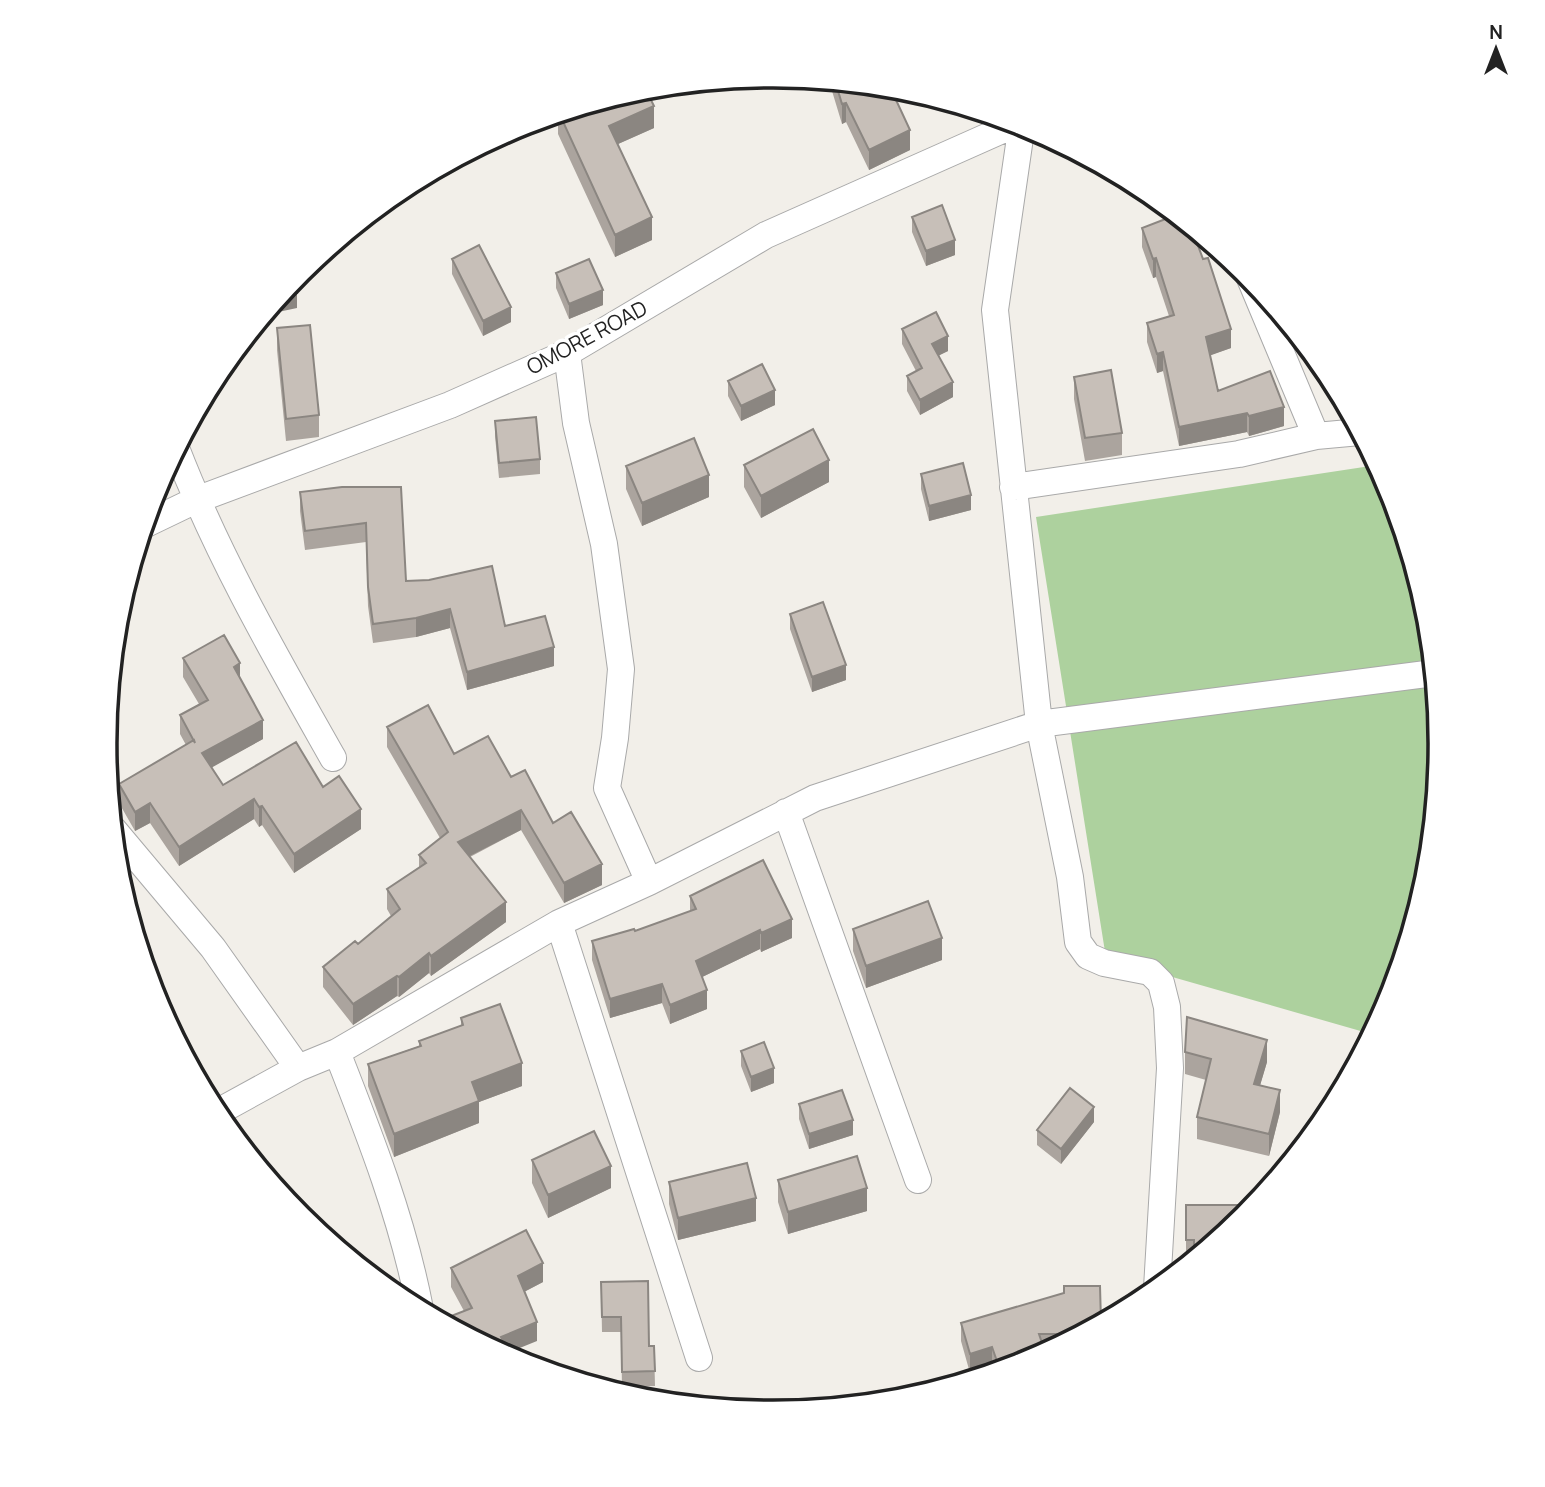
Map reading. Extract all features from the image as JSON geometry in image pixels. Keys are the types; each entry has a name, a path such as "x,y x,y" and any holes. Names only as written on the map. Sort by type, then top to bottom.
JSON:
{"street":[{"name":"OMORE ROAD","path":"156,519 196,500 450,405 567,353 766,235 1006,130"},
{"path":"1019,135 995,310 1039,724 1070,877 1078,942 1088,956 1104,963 1128,965 1150,972 1161,983 1167,1007 1170,1069 1158,1274"},
{"path":"1262,307 1316,436"},
{"path":"567,353 576,423 604,544 621,669 615,738 607,788 649,882"},
{"path":"1013,487 1239,454 1316,436 1350,433"},
{"path":"181,460 196,500 250,610 333,758"},
{"path":"227,1107 298,1068 337,1052 559,923 649,882 815,797 1039,724 1425,674"},
{"path":"786,812 918,1180"},
{"path":"124,842 213,948 298,1068"},
{"path":"559,923 699,1358"},
{"path":"337,1052 382,1165 411,1260 417,1295"}],"green space":[{"path":"1367,466 1394,533 1416,616 1423,658 1428,744 1423,829 1416,871 1394,954 1362,1031 1106,958 1036,517"}],"building":[{"path":"838,91 896,99 910,130 869,150 846,103 842,104"},
{"path":"651,99 654,106 609,126 652,217 615,235 563,122"},
{"path":"942,205 955,240 926,251 912,217"},
{"path":"1166,219 1197,244 1203,259 1208,258 1231,329 1206,337 1218,391 1270,371 1284,407 1249,416 1247,413 1179,427 1163,352 1157,354 1147,323 1174,315 1156,258 1153,259 1142,228"},
{"path":"479,245 511,307 483,321 452,259"},
{"path":"589,259 603,290 569,304 556,273"},
{"path":"936,312 948,336 932,344 953,382 920,400 907,376 922,368 902,329"},
{"path":"310,325 319,415 286,419 277,328"},
{"path":"762,364 775,390 741,406 728,381"},
{"path":"1111,370 1122,433 1085,438 1074,377"},
{"path":"536,417 540,459 499,463 495,421"},
{"path":"813,429 829,460 761,496 744,465"},
{"path":"694,438 709,475 642,503 626,466"},
{"path":"963,463 971,495 929,506 921,474"},
{"path":"342,487 401,487 406,581 429,580 492,566 505,626 545,616 554,647 467,672 450,609 416,618 373,624 368,587 366,523 305,531 300,492"},
{"path":"823,602 846,665 812,677 790,614"},
{"path":"224,635 240,663 234,667 263,720 202,753 223,785 296,742 323,787 339,776 361,809 294,854 262,806 259,807 254,799 179,847 150,803 135,812 119,784 194,740 180,715 208,700 183,658"},
{"path":"428,705 454,754 488,736 511,777 525,770 553,823 571,812 602,864 564,883 521,810 458,842 506,902 431,956 429,953 399,977 353,1004 323,967 355,941 358,944 400,909 387,889 426,863 419,855 448,832 387,727"},
{"path":"763,860 792,919 761,933 760,930 696,961 707,990 670,1005 662,984 610,999 592,941 634,929 635,931 696,909 690,896"},
{"path":"928,901 942,938 866,966 853,929"},
{"path":"500,1004 522,1063 472,1082 479,1101 394,1134 368,1064 421,1046 419,1041 463,1025 461,1018"},
{"path":"1187,1017 1267,1040 1254,1084 1280,1090 1269,1134 1197,1117 1211,1059 1185,1052"},
{"path":"764,1042 774,1068 751,1077 741,1051"},
{"path":"1070,1088 1094,1107 1061,1149 1037,1130"},
{"path":"842,1090 853,1120 809,1134 799,1104"},
{"path":"594,1131 611,1166 548,1195 532,1160"},
{"path":"857,1156 867,1188 788,1212 778,1180"},
{"path":"747,1163 756,1198 678,1218 669,1182"},
{"path":"1186,1205 1238,1205 1194,1246 1194,1240 1186,1240"},
{"path":"526,1230 543,1263 518,1276 537,1322 501,1337 504,1342 451,1316 472,1308 451,1268"},
{"path":"648,1281 649,1346 654,1346 655,1371 622,1372 621,1317 602,1317 601,1282"},
{"path":"1064,1286 1100,1286 1101,1312 1059,1334 1039,1334 1042,1342 997,1360 992,1347 970,1354 961,1323 1064,1293"}]}
